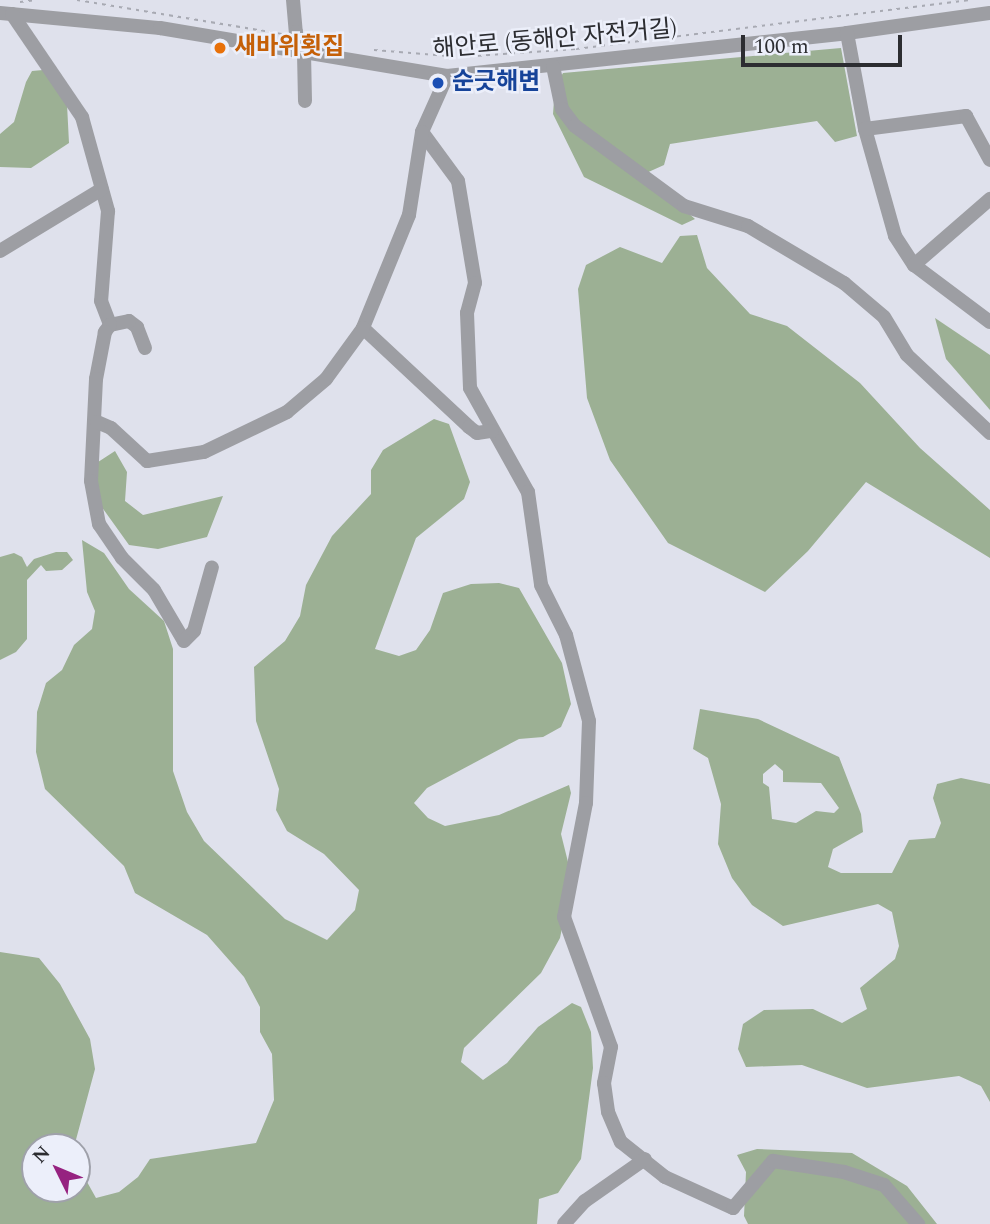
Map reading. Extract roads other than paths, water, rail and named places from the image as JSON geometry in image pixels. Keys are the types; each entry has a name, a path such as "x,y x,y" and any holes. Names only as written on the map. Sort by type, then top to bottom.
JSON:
{"street":[{"path":"293,0 295,42 305,101"},
{"path":"6,13 82,117 102,189 108,225 101,301 110,325 98,358 97,422 91,481 99,524 122,558 154,590 184,641 194,631 212,567"},
{"name":"해안로 (동해안 자전거길)","path":"6,13 295,42 447,76 847,33 990,13"},
{"path":"847,33 866,129 895,236 914,265 990,322"},
{"path":"553,66 562,109 575,126 684,205 748,226 844,283 884,317 907,355 990,433"},
{"path":"97,422 105,423 147,461 204,452 287,412 326,379 363,328 409,215 422,132 447,76"},
{"path":"866,129 966,116 990,160"},
{"path":"422,132 458,181 475,283 467,313 467,370 470,388 528,492 541,585 566,635 589,721 586,803 564,917 611,1047 604,1083 608,1112 621,1142 665,1177 733,1208 773,1161 844,1172 884,1185 918,1224"},
{"path":"0,251 102,189"},
{"path":"914,265 990,199"},
{"path":"110,325 134,323 145,348"},
{"path":"363,328 469,427 477,433 492,431"},
{"path":"564,1224 585,1201 645,1159"}],"place":[{"name":"새바위횟집","path":"220,48"},
{"name":"순긋해변","path":"438,83"}]}
